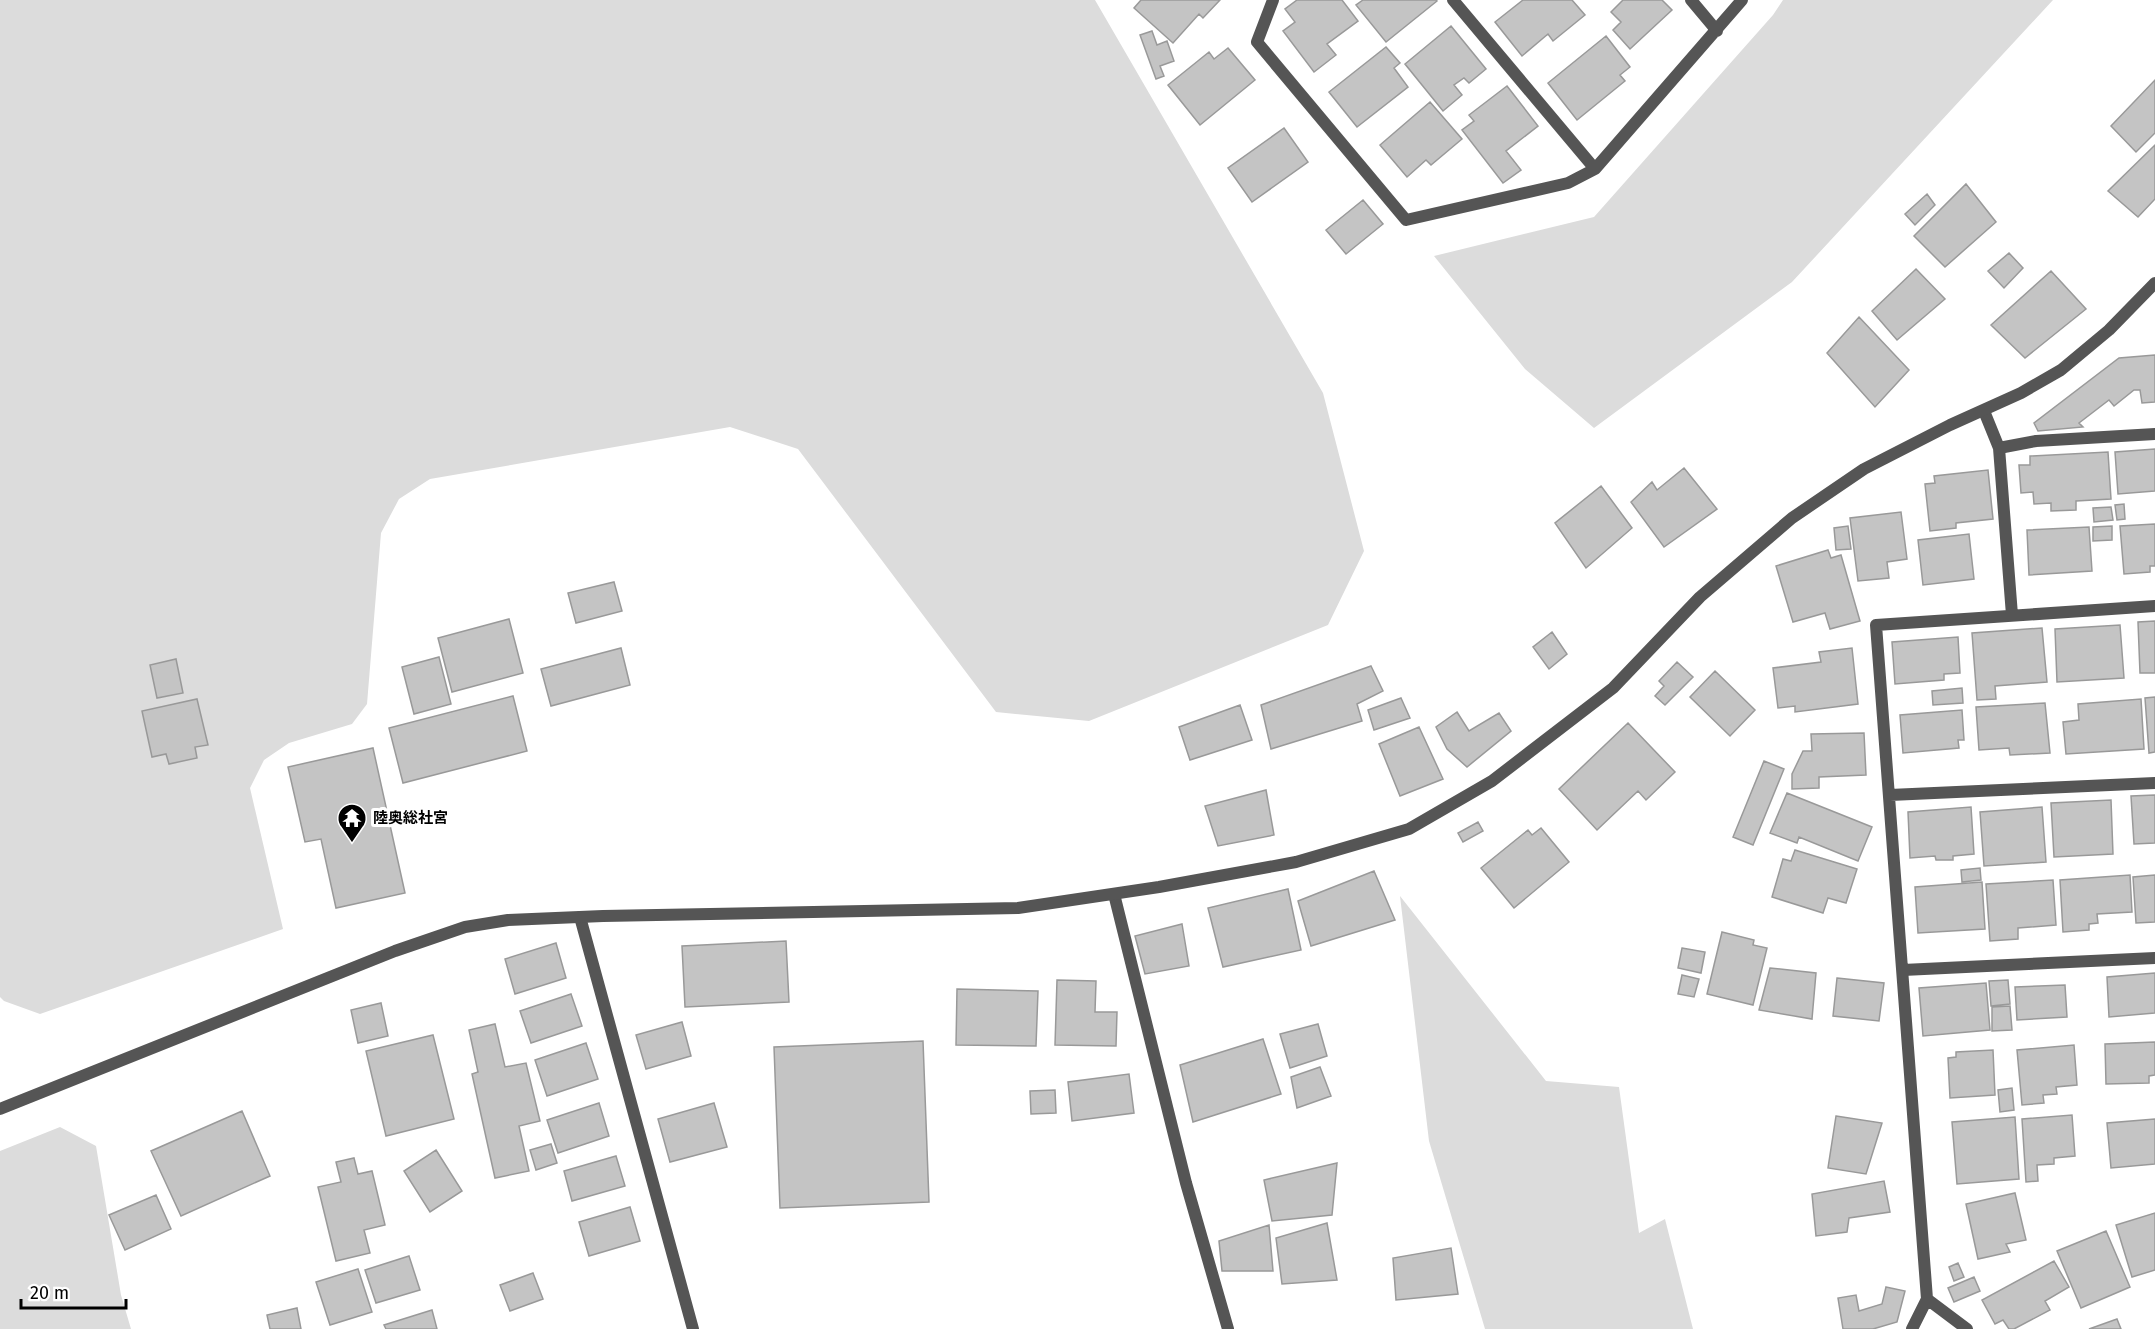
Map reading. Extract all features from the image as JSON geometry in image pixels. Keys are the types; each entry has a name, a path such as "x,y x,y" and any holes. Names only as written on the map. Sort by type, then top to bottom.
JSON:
{"street":[{"path":"1273,0 1257,42 1406,220 1568,183 1595,169 1718,31 1742,0"},
{"path":"1453,0 1595,169"},
{"path":"1691,0 1718,31"},
{"path":"0,1108 395,951 465,927 508,920 580,917 1018,908 1114,894 1296,862 1409,829 1492,781 1613,688 1700,597 1792,518 1864,469 1950,425 1984,411 2061,370 2109,330 2155,283"},
{"path":"1984,411 2000,448 2012,615"},
{"path":"2000,448 2036,441 2155,434"},
{"path":"1912,1329 1927,1299 1876,625 2155,606"},
{"path":"1890,795 2155,783"},
{"path":"1114,894 1186,1183 1228,1329"},
{"path":"580,917 693,1329"},
{"path":"1903,970 2155,958"},
{"path":"1927,1299 1967,1329"}],"shaded area":[{"path":"0,0 1095,0 1323,393 1364,551 1328,625 1089,721 996,712 798,449 730,427 430,479 399,499 381,533 367,704 352,724 289,743 264,760 250,788 283,929 40,1014 4,1001 0,997"},
{"path":"1783,0 2053,0 1792,282 1594,428 1525,369 1434,256 1594,217 1773,15"},
{"path":"1400,896 1546,1081 1619,1087 1639,1233 1665,1219 1693,1329 1485,1329 1429,1141"},
{"path":"60,1127 96,1146 121,1295 131,1329 0,1329 0,1151"}],"building":[{"path":"1141,0 1220,0 1203,18 1199,14 1173,43 1134,8"},
{"path":"1297,0 1342,0 1358,21 1327,44 1336,55 1314,72 1283,31 1295,22 1285,9"},
{"path":"1363,0 1437,1 1386,42 1356,5"},
{"path":"1523,0 1572,0 1585,15 1553,41 1548,34 1522,56 1495,22"},
{"path":"1623,0 1662,0 1672,10 1630,49 1613,30 1621,22 1611,12"},
{"path":"1451,26 1486,69 1469,83 1464,78 1454,85 1462,95 1443,111 1405,64"},
{"path":"1152,31 1157,45 1167,41 1174,61 1160,66 1164,76 1156,79 1140,35"},
{"path":"1606,36 1630,67 1620,75 1625,81 1577,120 1548,83"},
{"path":"1386,47 1400,63 1394,68 1408,87 1357,127 1329,92"},
{"path":"1228,48 1255,80 1200,125 1168,85 1209,52 1214,59"},
{"path":"2155,80 2155,133 2136,152 2111,126"},
{"path":"1507,86 1538,126 1506,151 1521,170 1503,183 1462,130 1474,121 1469,115"},
{"path":"1430,102 1462,139 1431,165 1426,160 1407,177 1380,145"},
{"path":"1284,128 1308,162 1252,202 1228,168"},
{"path":"2155,145 2155,199 2138,217 2108,191"},
{"path":"1966,184 1996,222 1945,267 1914,236"},
{"path":"1927,194 1935,205 1915,225 1905,214"},
{"path":"1363,200 1383,224 1346,254 1326,230"},
{"path":"2009,253 2023,268 2004,288 1988,271"},
{"path":"1916,269 1945,299 1897,340 1872,311"},
{"path":"2051,271 2086,309 2025,358 1991,325"},
{"path":"1859,317 1909,370 1875,407 1827,353"},
{"path":"2155,355 2155,402 2142,403 2140,390 2134,390 2114,406 2109,400 2079,423 2083,427 2038,431 2034,423 2119,358"},
{"path":"2155,449 2155,491 2118,494 2115,452"},
{"path":"2108,452 2111,499 2076,501 2076,510 2051,511 2051,503 2034,504 2033,492 2021,493 2019,465 2030,465 2030,456"},
{"path":"1684,468 1717,509 1664,547 1631,502 1652,482 1657,490"},
{"path":"1988,470 1993,519 1956,523 1956,528 1930,531 1925,484 1935,483 1934,476"},
{"path":"1601,486 1632,528 1586,568 1555,523"},
{"path":"2124,504 2125,519 2117,520 2115,505"},
{"path":"2111,507 2113,520 2094,522 2093,508"},
{"path":"1901,512 1907,559 1887,562 1889,578 1858,581 1850,518"},
{"path":"2155,524 2155,566 2150,566 2150,572 2124,574 2120,526"},
{"path":"1848,526 1851,549 1836,550 1834,528"},
{"path":"2112,526 2112,540 2093,541 2093,527"},
{"path":"2089,527 2092,571 2029,575 2027,530"},
{"path":"1969,534 1974,579 1923,585 1918,540"},
{"path":"1828,550 1831,558 1841,555 1860,621 1830,629 1825,613 1793,622 1776,566"},
{"path":"614,582 622,611 576,623 568,593"},
{"path":"509,619 523,673 452,692 438,638"},
{"path":"2155,621 2155,673 2140,673 2138,622"},
{"path":"2120,625 2124,678 2057,682 2055,629"},
{"path":"2042,628 2047,682 1995,686 1996,699 1977,700 1972,633"},
{"path":"1552,632 1567,654 1549,669 1533,647"},
{"path":"1958,637 1960,673 1944,674 1944,680 1895,684 1892,642"},
{"path":"621,648 630,685 551,706 541,669"},
{"path":"1852,648 1858,704 1795,712 1795,706 1778,708 1773,668 1821,662 1819,652"},
{"path":"439,657 451,704 414,714 402,667"},
{"path":"176,659 183,693 157,698 150,665"},
{"path":"1677,662 1693,677 1665,705 1655,696 1664,686 1659,681"},
{"path":"1371,666 1383,691 1357,704 1362,721 1271,749 1261,705"},
{"path":"1715,671 1755,710 1730,736 1690,697"},
{"path":"1962,688 1963,703 1933,705 1932,691"},
{"path":"513,696 527,751 403,783 389,728"},
{"path":"2155,697 2155,752 2149,753 2145,698"},
{"path":"1401,698 1410,718 1374,730 1368,710"},
{"path":"197,699 208,745 195,747 197,758 169,764 166,754 152,757 142,711"},
{"path":"2141,699 2144,749 2066,754 2063,722 2079,720 2078,704"},
{"path":"2045,703 2050,753 2010,755 2009,748 1979,750 1976,707"},
{"path":"1240,705 1252,740 1190,760 1179,727"},
{"path":"1962,710 1964,740 1958,740 1959,748 1903,753 1900,715"},
{"path":"1457,712 1469,731 1499,713 1511,731 1467,767 1447,749 1436,727"},
{"path":"1628,723 1675,772 1646,800 1638,791 1597,830 1559,789"},
{"path":"1419,727 1443,779 1400,796 1379,744"},
{"path":"1864,733 1866,775 1819,777 1819,788 1792,789 1792,774 1803,751 1812,751 1811,734"},
{"path":"373,748 405,893 336,908 321,839 305,842 288,767"},
{"path":"1764,761 1784,769 1753,845 1733,837"},
{"path":"1266,790 1274,835 1218,846 1205,806"},
{"path":"1787,793 1872,827 1858,861 1799,837 1797,843 1770,833"},
{"path":"2155,795 2155,843 2134,844 2131,796"},
{"path":"2111,800 2113,854 2054,857 2051,803"},
{"path":"1971,807 1974,854 1953,856 1953,860 1936,860 1935,856 1910,858 1908,812"},
{"path":"2042,807 2046,862 1984,866 1980,812"},
{"path":"1478,822 1483,831 1463,842 1458,833"},
{"path":"1541,828 1569,862 1514,908 1481,868 1528,830 1532,835"},
{"path":"1795,850 1857,869 1846,903 1828,898 1823,913 1772,897 1783,859 1791,861"},
{"path":"1980,868 1981,880 1962,882 1961,870"},
{"path":"1374,871 1395,920 1311,946 1298,901"},
{"path":"2130,875 2132,912 2097,914 2098,923 2089,924 2089,930 2063,932 2060,880"},
{"path":"2155,875 2155,922 2136,923 2133,877"},
{"path":"2053,880 2056,925 2018,928 2018,939 1990,941 1986,884"},
{"path":"1982,882 1985,929 1918,933 1915,887"},
{"path":"1288,889 1301,950 1223,967 1208,908"},
{"path":"1182,924 1189,966 1145,974 1135,936"},
{"path":"1722,932 1754,940 1753,945 1767,948 1753,1005 1707,994"},
{"path":"786,941 789,1002 685,1007 682,946"},
{"path":"556,943 566,978 515,994 505,959"},
{"path":"1682,948 1705,952 1701,973 1678,968"},
{"path":"1770,968 1816,973 1812,1019 1759,1010"},
{"path":"2155,973 2155,1013 2109,1017 2107,977"},
{"path":"1682,975 1699,979 1694,997 1678,994"},
{"path":"1837,978 1884,983 1879,1021 1833,1016"},
{"path":"1057,980 1096,981 1095,1012 1117,1012 1116,1046 1055,1045"},
{"path":"2008,980 2010,1004 1991,1006 1989,981"},
{"path":"1986,983 1990,1030 1923,1036 1919,988"},
{"path":"2065,985 2067,1017 2017,1020 2015,987"},
{"path":"957,989 1038,991 1036,1046 956,1045"},
{"path":"571,994 582,1026 531,1043 520,1011"},
{"path":"381,1003 388,1036 358,1043 351,1010"},
{"path":"2010,1006 2012,1030 1992,1031 1992,1007"},
{"path":"682,1022 691,1056 646,1069 636,1035"},
{"path":"495,1024 505,1067 526,1063 540,1121 519,1126 529,1171 495,1178 472,1074 478,1072 469,1030"},
{"path":"1318,1024 1327,1056 1290,1068 1280,1034"},
{"path":"433,1035 454,1119 386,1136 366,1051"},
{"path":"1263,1039 1281,1094 1193,1122 1180,1065"},
{"path":"923,1041 929,1202 780,1208 774,1047"},
{"path":"2155,1042 2155,1075 2149,1076 2149,1083 2106,1084 2105,1044"},
{"path":"586,1043 598,1079 547,1096 535,1060"},
{"path":"2074,1045 2077,1085 2056,1087 2057,1094 2043,1095 2044,1103 2022,1105 2017,1050"},
{"path":"1993,1050 1995,1095 1950,1098 1948,1058 1956,1057 1956,1052"},
{"path":"1320,1067 1331,1096 1297,1108 1291,1077"},
{"path":"1129,1074 1134,1113 1072,1121 1068,1082"},
{"path":"2012,1088 2014,1110 2000,1112 1998,1090"},
{"path":"1055,1090 1056,1113 1031,1114 1030,1091"},
{"path":"599,1103 609,1136 558,1153 547,1120"},
{"path":"714,1103 727,1147 670,1162 658,1119"},
{"path":"242,1111 270,1176 181,1216 151,1151"},
{"path":"2072,1115 2075,1156 2054,1158 2054,1164 2037,1165 2038,1181 2026,1182 2022,1119"},
{"path":"1836,1116 1882,1123 1866,1174 1828,1168"},
{"path":"2015,1117 2019,1179 1957,1184 1952,1122"},
{"path":"2155,1119 2155,1164 2111,1168 2107,1123"},
{"path":"551,1144 557,1163 536,1170 530,1150"},
{"path":"436,1150 462,1191 430,1212 404,1171"},
{"path":"616,1156 625,1186 572,1201 564,1171"},
{"path":"354,1158 358,1174 372,1171 385,1225 364,1230 370,1253 336,1261 318,1187 341,1182 336,1162"},
{"path":"1337,1163 1332,1215 1272,1221 1264,1180"},
{"path":"1884,1181 1890,1212 1849,1218 1847,1232 1816,1236 1812,1194"},
{"path":"2015,1193 2026,1240 2006,1244 2010,1252 1978,1259 1966,1204"},
{"path":"156,1195 171,1229 125,1250 109,1215"},
{"path":"630,1207 640,1241 589,1256 579,1222"},
{"path":"2155,1213 2155,1270 2132,1277 2116,1225"},
{"path":"1327,1223 1337,1280 1282,1284 1276,1238"},
{"path":"1269,1225 1273,1271 1222,1271 1219,1241"},
{"path":"2106,1231 2130,1287 2081,1308 2057,1251"},
{"path":"1451,1248 1458,1294 1396,1300 1393,1258"},
{"path":"409,1256 420,1290 376,1303 365,1270"},
{"path":"2054,1261 2069,1287 2045,1301 2050,1310 2014,1329 2009,1329 2003,1320 1995,1324 1982,1300"},
{"path":"1958,1263 1964,1277 1954,1281 1949,1267"},
{"path":"358,1269 372,1312 330,1325 316,1282"},
{"path":"533,1273 543,1299 510,1311 500,1285"},
{"path":"1974,1277 1980,1291 1954,1302 1948,1288"},
{"path":"1886,1287 1905,1291 1897,1322 1873,1329 1843,1329 1838,1298 1856,1295 1859,1311 1882,1304"},
{"path":"297,1308 301,1329 270,1329 267,1315"},
{"path":"432,1310 437,1329 386,1329 384,1325"},
{"path":"2117,1319 2121,1329 2089,1329"}],"place":[{"name":"陸奥総社宮","path":"352,844"}]}
